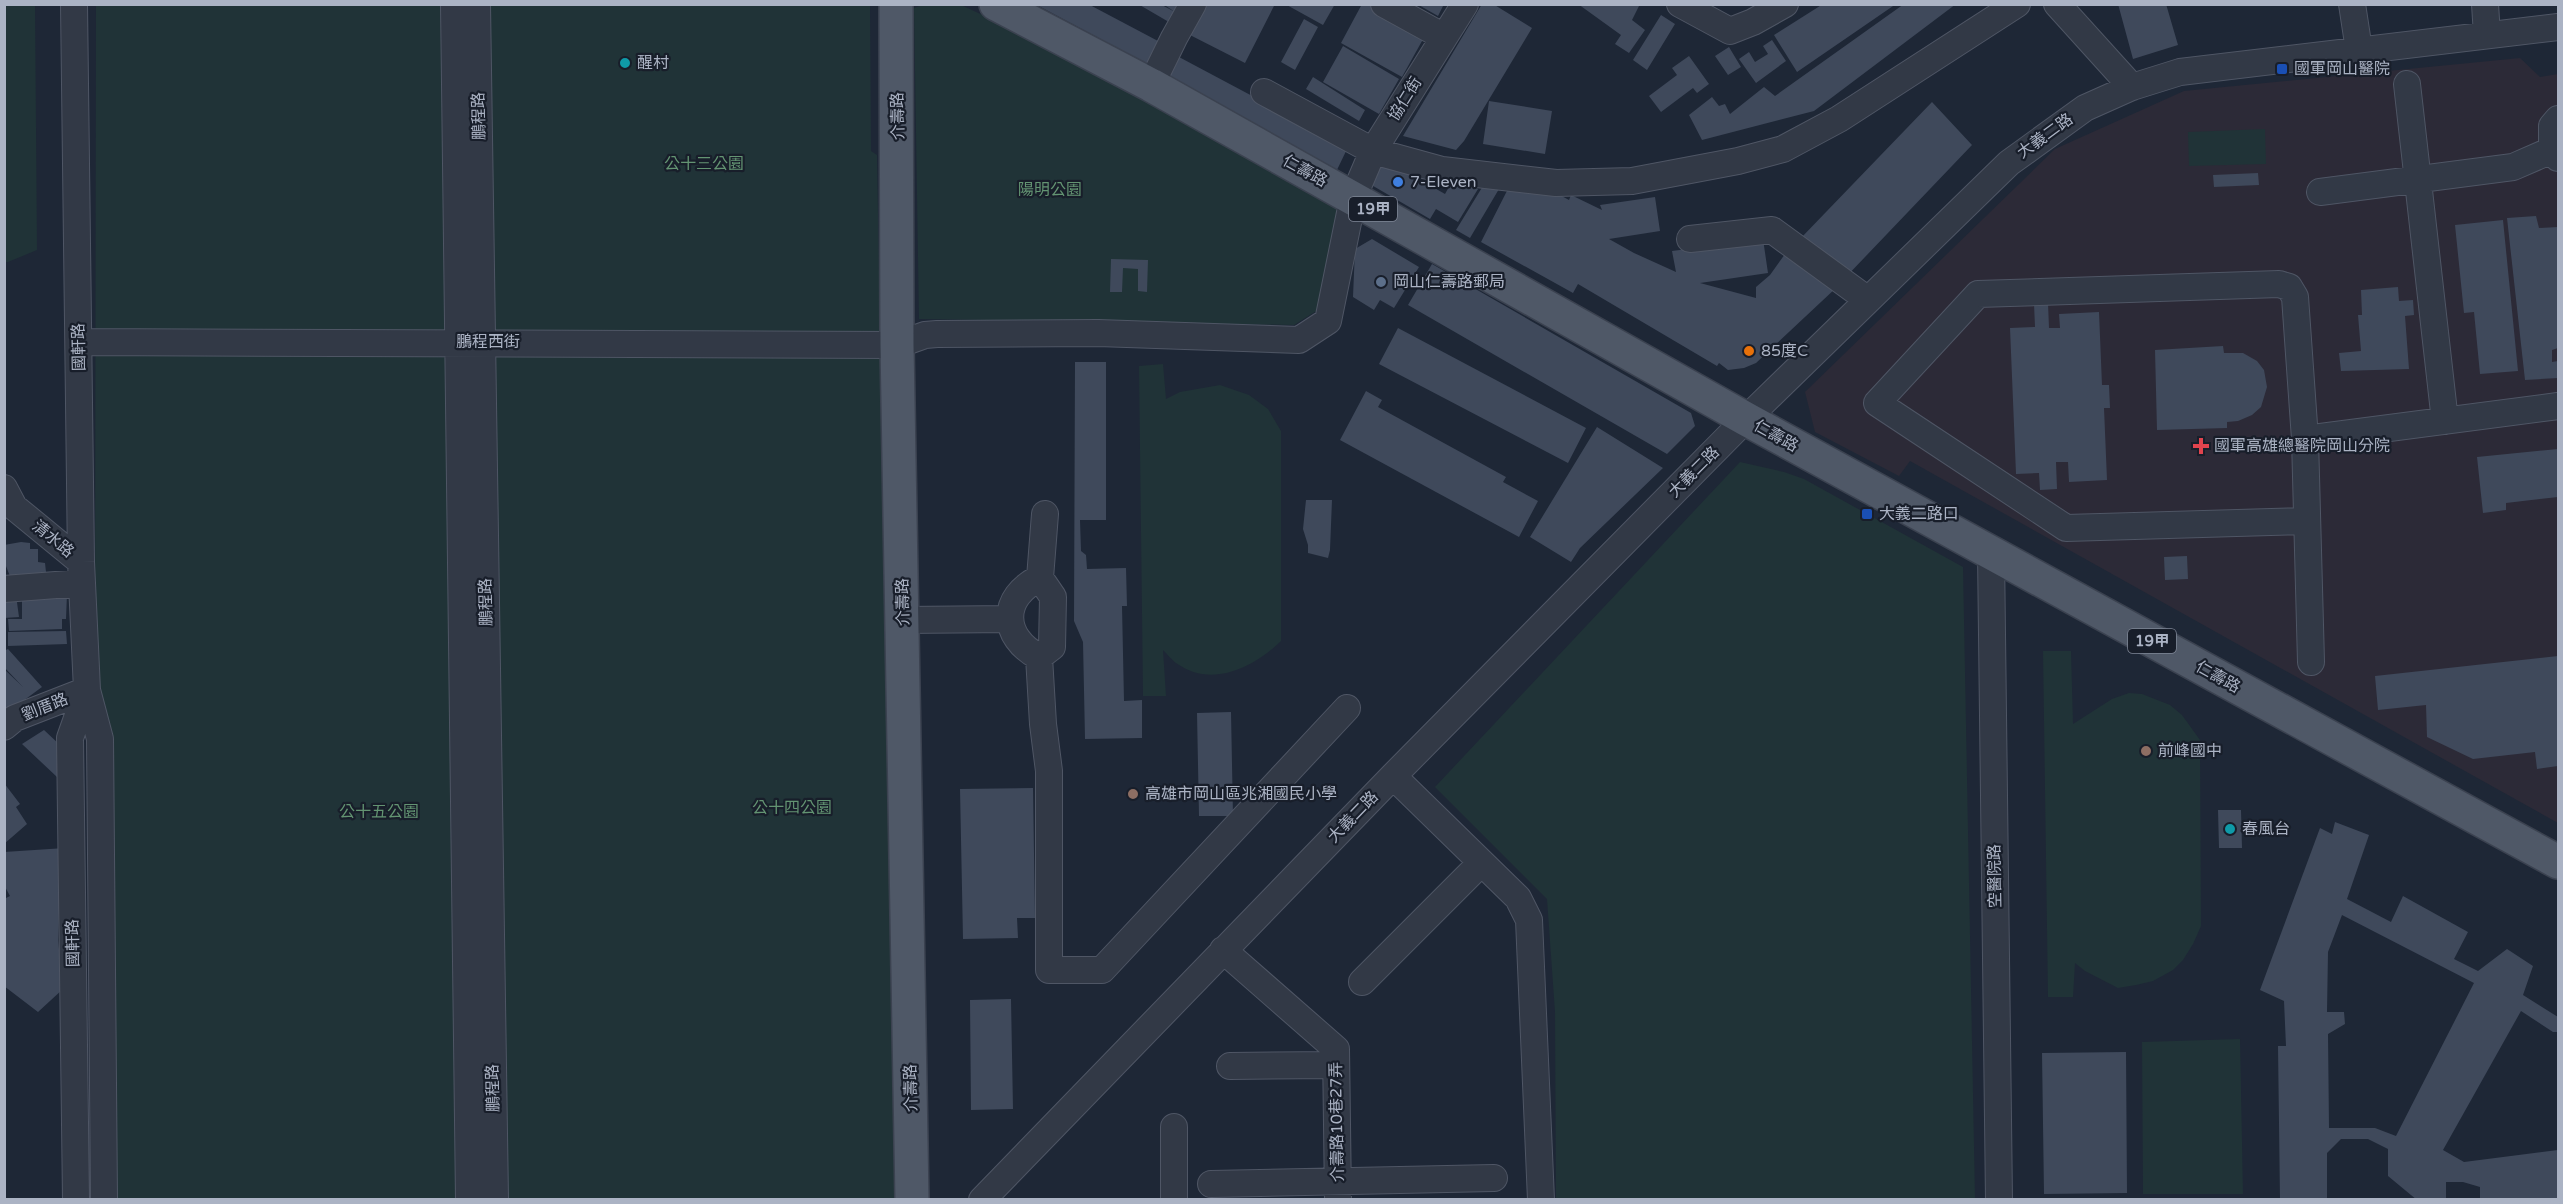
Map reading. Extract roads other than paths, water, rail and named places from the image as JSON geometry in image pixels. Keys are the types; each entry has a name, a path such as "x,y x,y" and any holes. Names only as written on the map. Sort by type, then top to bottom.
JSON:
{"main road":[{"name":"介壽路","path":"896,4 897,345 912,1200"},
{"name":"仁壽路","path":"1014,9 1746,419 2559,862"}],"street":[{"name":"國軒路","path":"74,4 81,572 87,690 100,739 104,1200"},
{"name":"鵬程路","path":"454,4 470,343 495,1200"},
{"name":"鵬程路","path":"469,1200 470,343 477,4"},
{"path":"1151,86 1193,4"},
{"path":"1384,4 1444,37"},
{"name":"協仁街","path":"1353,198 1373,151 1465,4"},
{"path":"1680,4 1711,12 1730,31 1753,22 1785,4"},
{"path":"1264,92 1373,151 1442,170 1556,183 1632,180 1738,161 1783,149 1839,119 2017,4"},
{"path":"2057,4 2132,87"},
{"path":"2352,4 2359,50"},
{"path":"2485,4 2487,35"},
{"name":"大義二路","path":"992,1197 1223,950 1393,776 1746,419 2009,163 2085,108 2132,87 2180,72 2559,27"},
{"path":"2407,84 2445,421"},
{"path":"2320,192 2512,167 2555,154 2552,126 2559,119"},
{"name":"鵬程西街","path":"79,342 897,345 925,335 1098,333 1299,340 1328,321 1353,198"},
{"path":"1690,239 1772,230 1868,300"},
{"path":"2307,521 2066,528 1877,404 1978,294 2278,284 2289,287 2295,297 2305,439 2311,662"},
{"path":"2305,439 2559,406"},
{"name":"清水路","path":"4,488 14,507 81,572"},
{"path":"1039,657 1052,646 1053,597 1040,578 1045,514"},
{"name":"空醫院路","path":"1991,553 1999,1200"},
{"path":"4,589 81,572"},
{"path":"1039,657 1025,650 1016,638 1010,619 1013,598 1027,584 1040,578"},
{"path":"903,621 1010,619"},
{"path":"1039,657 1043,724 1049,771 1049,970 1102,970 1347,708"},
{"name":"國軒路","path":"76,1200 70,738 87,690"},
{"name":"劉厝路","path":"4,727 15,718 87,690"},
{"path":"1393,776 1518,898 1529,920 1541,1200"},
{"path":"1362,982 1481,862"},
{"name":"介壽路10巷27弄","path":"1223,950 1336,1049 1338,1191"},
{"path":"74,1015 102,1016"},
{"path":"1230,1066 1336,1065"},
{"path":"1174,1127 1174,1200"},
{"path":"1210,1184 1338,1191 1494,1178"}],"place":[{"name":"醒村","path":"625,63"},
{"name":"國軍岡山醫院","path":"2282,69"},
{"name":"7-Eleven","path":"1398,182"},
{"name":"岡山仁壽路郵局","path":"1381,282"},
{"name":"85度C","path":"1749,351"},
{"name":"國軍高雄總醫院岡山分院","path":"2201,446"},
{"name":"大義二路口","path":"1867,514"},
{"name":"前峰國中","path":"2146,751"},
{"name":"高雄市岡山區兆湘國民小學","path":"1133,794"},
{"name":"春風台","path":"2230,829"}],"park label":[{"name":"公十三公園","path":"704,164"},
{"name":"陽明公園","path":"1050,190"},
{"name":"公十四公園","path":"792,808"},
{"name":"公十五公園","path":"379,812"}]}
